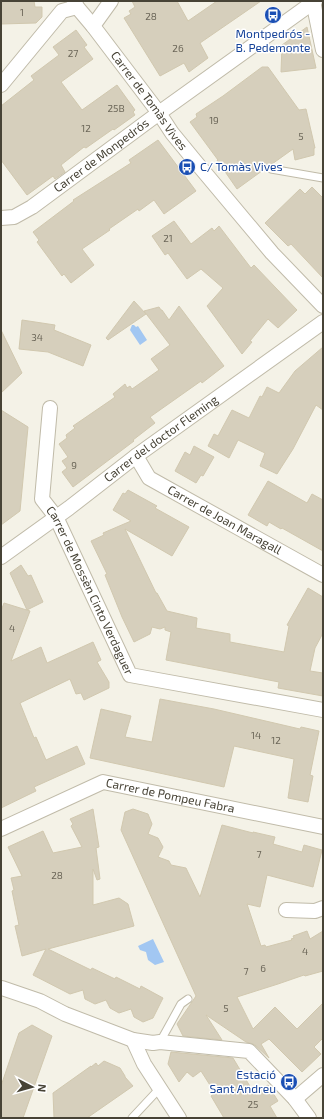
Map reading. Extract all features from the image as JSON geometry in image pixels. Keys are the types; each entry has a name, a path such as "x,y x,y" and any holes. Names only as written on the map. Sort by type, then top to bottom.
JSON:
{"street":[{"path":"93,26 111,1"},
{"path":"314,2 323,50"},
{"name":"Carrer de Monpedrós","path":"1,218 14,217 32,206 314,2"},
{"path":"1,85 62,11 75,4"},
{"name":"Carrer de Tomàs Vives","path":"75,4 181,144 272,254 323,306"},
{"name":"Carrer del doctor Fleming","path":"1,557 70,508 136,456 323,322"},
{"name":"Carrer de Mossèn Cinto Verdaguer","path":"50,408 42,498 56,517 130,675 323,710"},
{"name":"Carrer de Joan Maragall","path":"136,456 149,478 323,576"},
{"name":"Carrer de Pompeu Fabra","path":"1,829 103,782 323,827"},
{"path":"286,910 315,911 323,908"},
{"path":"1,988 40,1001 65,1014 133,1040 249,1051 295,1099 309,1118"},
{"path":"133,1040 142,1059 179,1118"},
{"path":"142,1059 146,1049 156,1042"},
{"path":"295,1099 323,1075"}],"lane":[{"path":"271,170 323,178"},
{"path":"156,1042 181,1004 188,999"},
{"path":"132,1118 160,1088"}],"water":[{"path":"132,325 136,327 138,326 147,340 140,345 130,330"},
{"path":"153,939 164,962 155,965 148,960 146,952 140,950 138,946"}],"building":[{"path":"1,1 34,1 35,7 42,7 42,17 36,23 1,24"},
{"path":"132,1 177,1 188,21 217,1 261,1 200,43 208,58 189,72 184,63 160,76 124,18 131,14 129,11 135,7"},
{"path":"307,27 316,68 281,72 282,45"},
{"path":"76,30 87,45 84,47 93,59 61,82 82,110 117,85 135,110 133,112 135,115 86,148 84,147 61,165 65,172 55,179 53,176 27,195 1,160 1,106 34,80 31,76 59,55 53,47"},
{"path":"262,67 268,67 299,110 306,109 315,148 314,155 295,160 293,149 267,166 237,189 190,122 197,117 196,114"},
{"path":"158,140 196,191 164,214 154,200 109,229 110,230 82,249 94,265 71,283 64,274 62,276 37,242 39,240 33,232 74,201 73,200 131,163 129,160"},
{"path":"312,187 323,198 323,278 291,244 288,246 265,223 300,189 305,194"},
{"path":"174,221 191,244 212,228 214,231 219,226 251,268 254,265 297,310 278,328 268,319 250,341 252,342 242,354 207,306 223,288 201,269 187,279 168,253 165,255 152,236"},
{"path":"134,301 146,314 108,340 106,338"},
{"path":"179,306 224,366 202,383 201,381 150,417 155,423 133,440 134,441 73,487 62,472 67,468 62,461 68,457 59,444 67,438 66,435 75,428 73,426 115,397 113,394 125,384 127,388 130,386 132,389 159,370 151,359 170,345 144,311 159,307 169,320"},
{"path":"22,320 55,325 54,330 91,345 83,366 48,352 19,349"},
{"path":"1,330 22,373 1,393"},
{"path":"323,347 323,410 316,405 293,449 277,474 260,466 265,453 238,440 229,458 208,446 214,434 218,436 232,410 249,418 260,396 262,397 267,387 279,393 295,371"},
{"path":"1,410 28,427 20,511 1,525"},
{"path":"194,446 214,457 203,476 201,475 196,483 175,471 185,452 190,455"},
{"path":"268,481 307,503 312,494 323,500 323,551 282,528 281,529 269,522 267,526 248,515"},
{"path":"128,490 157,506 155,508 189,527 172,556 125,529 156,593 167,611 197,618 196,628 230,634 230,642 284,652 289,626 287,625 308,588 323,597 323,633 315,648 310,671 323,673 323,696 278,688 279,682 166,660 171,632 165,630 165,627 160,629 152,627 150,634 134,642 105,575 107,574 91,541 104,535 103,533 131,521 113,510 123,493 125,494"},
{"path":"21,565 28,576 31,575 43,602 27,610 10,573"},
{"path":"4,603 30,611 11,661 41,647 47,663 93,642 101,660 97,662 109,682 109,688 84,700 81,693 76,694 70,679 20,703 34,738 36,737 46,760 77,746 85,764 34,787 36,791 1,808 1,611"},
{"path":"160,699 214,709 300,729 301,727 319,731 310,775 313,776 308,802 288,798 294,759 234,746 224,787 90,758 101,709 131,716 125,737 152,742"},
{"path":"93,809 99,847 96,848 100,879 97,880 93,869 93,905 119,898 128,904 134,926 48,949 91,970 92,968 115,979 116,977 140,989 141,986 163,998 153,1018 143,1022 134,1017 131,1009 119,1013 110,1008 106,1000 95,1004 85,999 83,990 70,994 33,975 46,949 22,956 15,926 19,925 11,878 22,876 8,847 43,831 53,853 82,847 71,826 73,824 70,819"},
{"path":"133,809 148,814 152,824 148,834 158,838 163,847 158,857 169,861 171,865 186,868 200,897 222,825 275,837 273,844 302,852 304,845 322,850 313,887 267,875 260,907 247,904 261,946 265,945 266,947 292,940 291,939 294,938 293,936 307,931 310,939 323,931 323,971 304,975 237,997 253,1029 275,1007 297,1029 323,1003 323,1038 314,1047 321,1054 302,1072 269,1039 261,1044 269,1058 255,1045 246,1042 206,1015 222,1040 183,1036 177,1024 196,996 121,830 125,812"},
{"path":"32,1025 52,1036 23,1118 1,1118 1,1086 19,1033"},
{"path":"171,1052 233,1058 254,1093 268,1085 278,1101 270,1106 277,1118 224,1118 211,1096 215,1093 201,1071 193,1077 187,1072 179,1082 168,1064"},
{"path":"104,1061 120,1068 125,1077 133,1086 87,1118 54,1118 53,1093 91,1066 96,1063 98,1066"}],"place":[{"name":"Montpedrós - B. Pedemonte","path":"273,15"},
{"name":"C/ Tomàs Vives","path":"187,167"},
{"name":"Estació Sant Andreu","path":"289,1082"}]}
